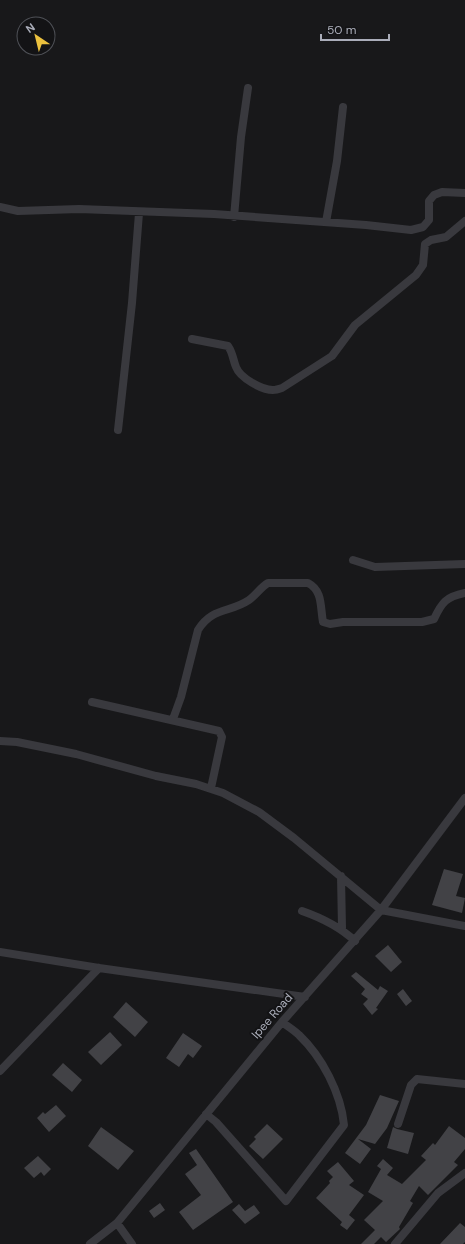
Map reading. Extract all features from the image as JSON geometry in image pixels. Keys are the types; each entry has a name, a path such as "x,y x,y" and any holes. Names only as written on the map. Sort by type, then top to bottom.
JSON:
{"street":[{"path":"234,217 240,137 248,88"},
{"path":"326,222 337,161 343,107"},
{"path":"0,207 18,211 79,209 214,214 234,217 326,222 411,230 423,227 429,220 429,201 434,195 442,192 465,193"},
{"path":"118,430 132,303 139,212"},
{"path":"192,339 228,346 232,352 236,368 242,375 262,388 272,390 282,388 332,356 355,325 416,275 423,265 425,244 431,240 446,237 465,221"},
{"path":"353,560 375,567 465,564"},
{"path":"173,720 181,697 198,630 203,622 214,613 249,600 268,582 308,582 313,585 319,594 323,622 330,624 344,622 422,622 434,619 443,602 449,598 465,593"},
{"path":"92,702 120,710 173,720 219,731 222,737 211,788"},
{"path":"0,741 17,742 76,754 133,770 211,788 259,812 341,876 380,910 465,926"},
{"name":"Ipee Road","path":"90,1244 116,1223 282,1022 380,910 464,803"},
{"path":"341,876 342,928"},
{"path":"302,911 323,918 342,928 355,940"},
{"path":"0,952 99,968 304,997"},
{"path":"0,1072 99,968"},
{"path":"206,1114 216,1122 286,1201 344,1125 342,1109 333,1084 323,1066 299,1034 282,1022"},
{"path":"398,1124 411,1085 416,1079 465,1084"},
{"path":"395,1244 438,1193 465,1173"},
{"path":"116,1223 132,1244"}],"building":[{"path":"444,869 463,874 456,896 465,898 462,913 432,905"},
{"path":"388,945 402,962 391,972 375,956"},
{"path":"356,972 378,990 380,986 388,991 376,1008 378,1009 372,1015 363,1004 368,999 361,994 365,989 351,976"},
{"path":"403,989 412,1001 406,1006 397,994"},
{"path":"126,1002 148,1022 135,1037 113,1017"},
{"path":"110,1032 122,1045 101,1065 88,1052"},
{"path":"183,1033 202,1046 193,1058 188,1054 179,1067 166,1058"},
{"path":"63,1063 82,1080 72,1092 52,1075"},
{"path":"380,1095 399,1101 387,1128 375,1144 358,1139 371,1149 360,1164 345,1153 366,1125"},
{"path":"56,1105 66,1116 49,1132 37,1118 43,1112 45,1114"},
{"path":"267,1124 283,1139 263,1159 249,1146 256,1139 254,1137"},
{"path":"449,1126 465,1138 465,1149 454,1162 458,1165 428,1195 419,1186 410,1201 413,1203 399,1227 400,1229 386,1242 381,1237 374,1244 361,1244 375,1230 364,1220 383,1201 368,1192 381,1169 377,1166 383,1159 393,1168 387,1175 402,1184 426,1160 421,1156 433,1143 435,1145"},
{"path":"101,1127 134,1151 118,1170 88,1146"},
{"path":"393,1127 414,1133 408,1154 387,1148"},
{"path":"196,1149 233,1202 193,1230 179,1212 201,1195 185,1174 197,1165 189,1153"},
{"path":"38,1156 51,1169 44,1176 41,1172 34,1178 24,1168"},
{"path":"338,1162 354,1181 349,1185 364,1195 349,1215 355,1220 347,1230 340,1225 342,1222 316,1198 330,1183 329,1181 333,1177 327,1171"},
{"path":"160,1203 165,1210 154,1218 149,1211"},
{"path":"239,1204 245,1211 254,1205 260,1213 245,1224 232,1210"},
{"path":"460,1223 465,1227 465,1242 463,1244 440,1244"}]}
